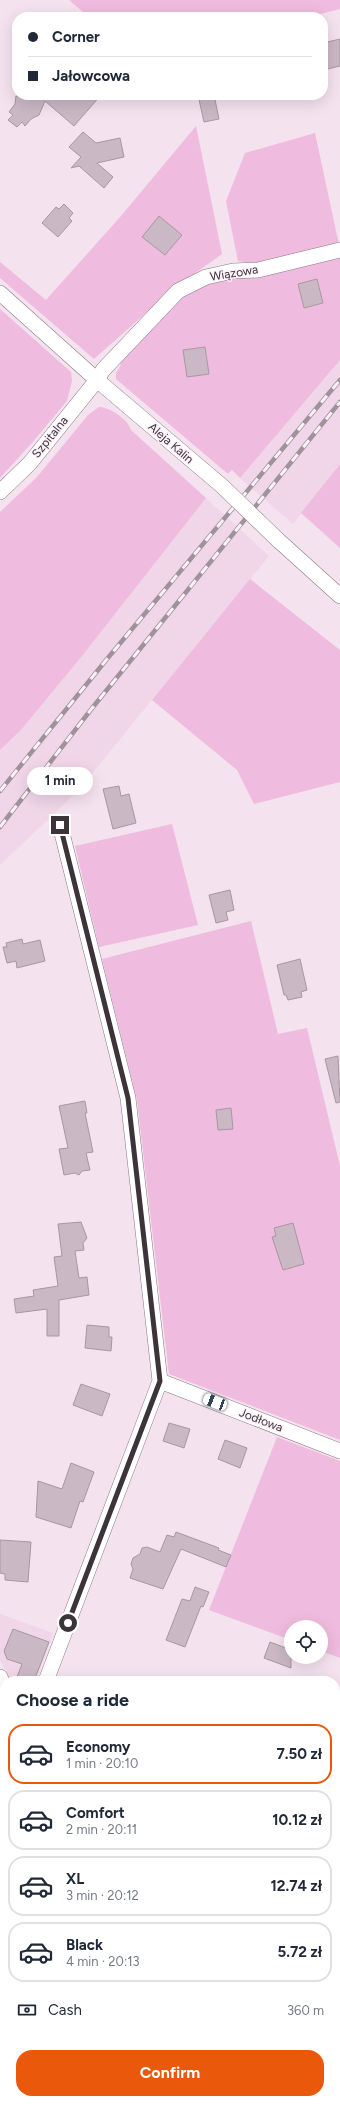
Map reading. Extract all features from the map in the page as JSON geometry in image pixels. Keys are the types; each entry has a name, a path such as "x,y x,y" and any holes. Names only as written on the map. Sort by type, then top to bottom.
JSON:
{"street":[{"name":"Wiązowa","path":"97,380 103,370 178,291 206,277 232,271 258,270 340,250"},
{"name":"Aleja Kalin","path":"0,293 97,380 222,486 278,540 340,596"},
{"name":"Szpitalna","path":"0,492 30,463 97,380"},
{"path":"48,1676 160,1381 128,1098 60,825"},
{"name":"Jodłowa","path":"160,1381 340,1451"}],"shaded area":[{"path":"69,0 340,0 340,9 328,12 83,12"},
{"path":"196,126 222,254 173,289 94,359 0,278 0,262 46,300 121,216"},
{"path":"315,133 339,245 253,264 238,261 226,201 245,153"},
{"path":"340,257 340,360 240,478 232,470 228,474 116,379 116,373 121,365 118,362 176,303 194,288 216,280"},
{"path":"0,309 71,372 72,381 67,401 0,478"},
{"path":"340,360 340,464 293,524 240,478"},
{"path":"99,407 108,409 118,414 131,430 206,498 82,656 21,730 0,750 0,512 37,477 88,415"},
{"path":"340,464 340,548 301,513"},
{"path":"206,498 269,556 77,792 0,865 0,750 21,730 82,656"},
{"path":"250,579 340,650 340,782 254,804 237,770 152,700"},
{"path":"172,824 198,925 99,947 75,846"},
{"path":"251,921 278,1034 307,1028 340,1166 340,1440 169,1374 137,1100 102,959"},
{"path":"277,1437 340,1461 340,1658 328,1654 328,1620 284,1620 284,1637 209,1610"},
{"path":"0,1614 53,1633 38,1676 9,1676 0,1660"}],"building":[{"path":"340,39 340,66 328,69 328,42"},
{"path":"16,100 97,100 74,126 45,101 39,115 31,119 25,126 22,122 17,127 8,120 13,115 9,112 15,104"},
{"path":"199,100 215,100 219,119 204,122"},
{"path":"83,132 96,143 120,138 124,157 97,163 113,177 104,188 79,166 71,168 81,157 69,147"},
{"path":"64,204 73,213 69,218 72,221 58,237 42,223 56,207 59,209"},
{"path":"159,216 182,235 165,255 142,237"},
{"path":"317,279 323,303 304,308 298,284"},
{"path":"205,347 209,374 187,377 183,350"},
{"path":"119,786 121,796 129,794 136,823 113,829 103,789"},
{"path":"230,890 234,910 226,912 228,920 216,923 209,895"},
{"path":"22,939 23,944 40,940 45,961 17,968 16,961 7,963 3,947 7,947 6,943"},
{"path":"300,959 307,990 301,992 302,997 288,1000 286,995 284,995 277,965"},
{"path":"338,1056 340,1102 336,1103 325,1059"},
{"path":"85,1101 87,1113 85,1113 93,1152 86,1153 90,1170 82,1171 79,1175 75,1173 64,1175 59,1149 68,1148 59,1106"},
{"path":"231,1108 233,1129 218,1130 216,1110"},
{"path":"81,1222 87,1238 83,1243 84,1250 75,1251 79,1278 87,1277 89,1295 59,1300 59,1336 47,1336 47,1309 16,1313 14,1299 34,1296 33,1290 58,1286 54,1257 62,1256 58,1224"},
{"path":"293,1223 304,1264 283,1270 272,1237 276,1236 274,1228"},
{"path":"87,1325 109,1327 109,1337 112,1337 111,1351 85,1348"},
{"path":"81,1384 110,1394 102,1416 73,1405"},
{"path":"169,1423 190,1429 184,1448 163,1441"},
{"path":"225,1440 247,1448 240,1468 218,1459"},
{"path":"71,1463 94,1472 83,1502 80,1501 71,1528 36,1517 38,1481 62,1489"},
{"path":"176,1532 219,1548 218,1550 231,1555 226,1567 181,1549 163,1589 130,1578 133,1569 131,1564 133,1558 140,1554 142,1548 147,1547 160,1552 167,1535 174,1537"},
{"path":"0,1540 31,1542 28,1582 5,1580 5,1574 0,1573"},
{"path":"195,1587 209,1592 203,1607 201,1606 185,1647 166,1640 182,1599 190,1601"},
{"path":"13,1629 49,1642 36,1676 17,1676 22,1664 7,1659 4,1651"},
{"path":"270,1642 284,1647 284,1664 291,1664 291,1668 264,1658"}],"railway":[{"path":"0,791 107,659 340,380"},
{"path":"0,827 93,707 340,402"}],"route":[{"path":"60,825 128,1098 160,1381 68,1623"}]}
